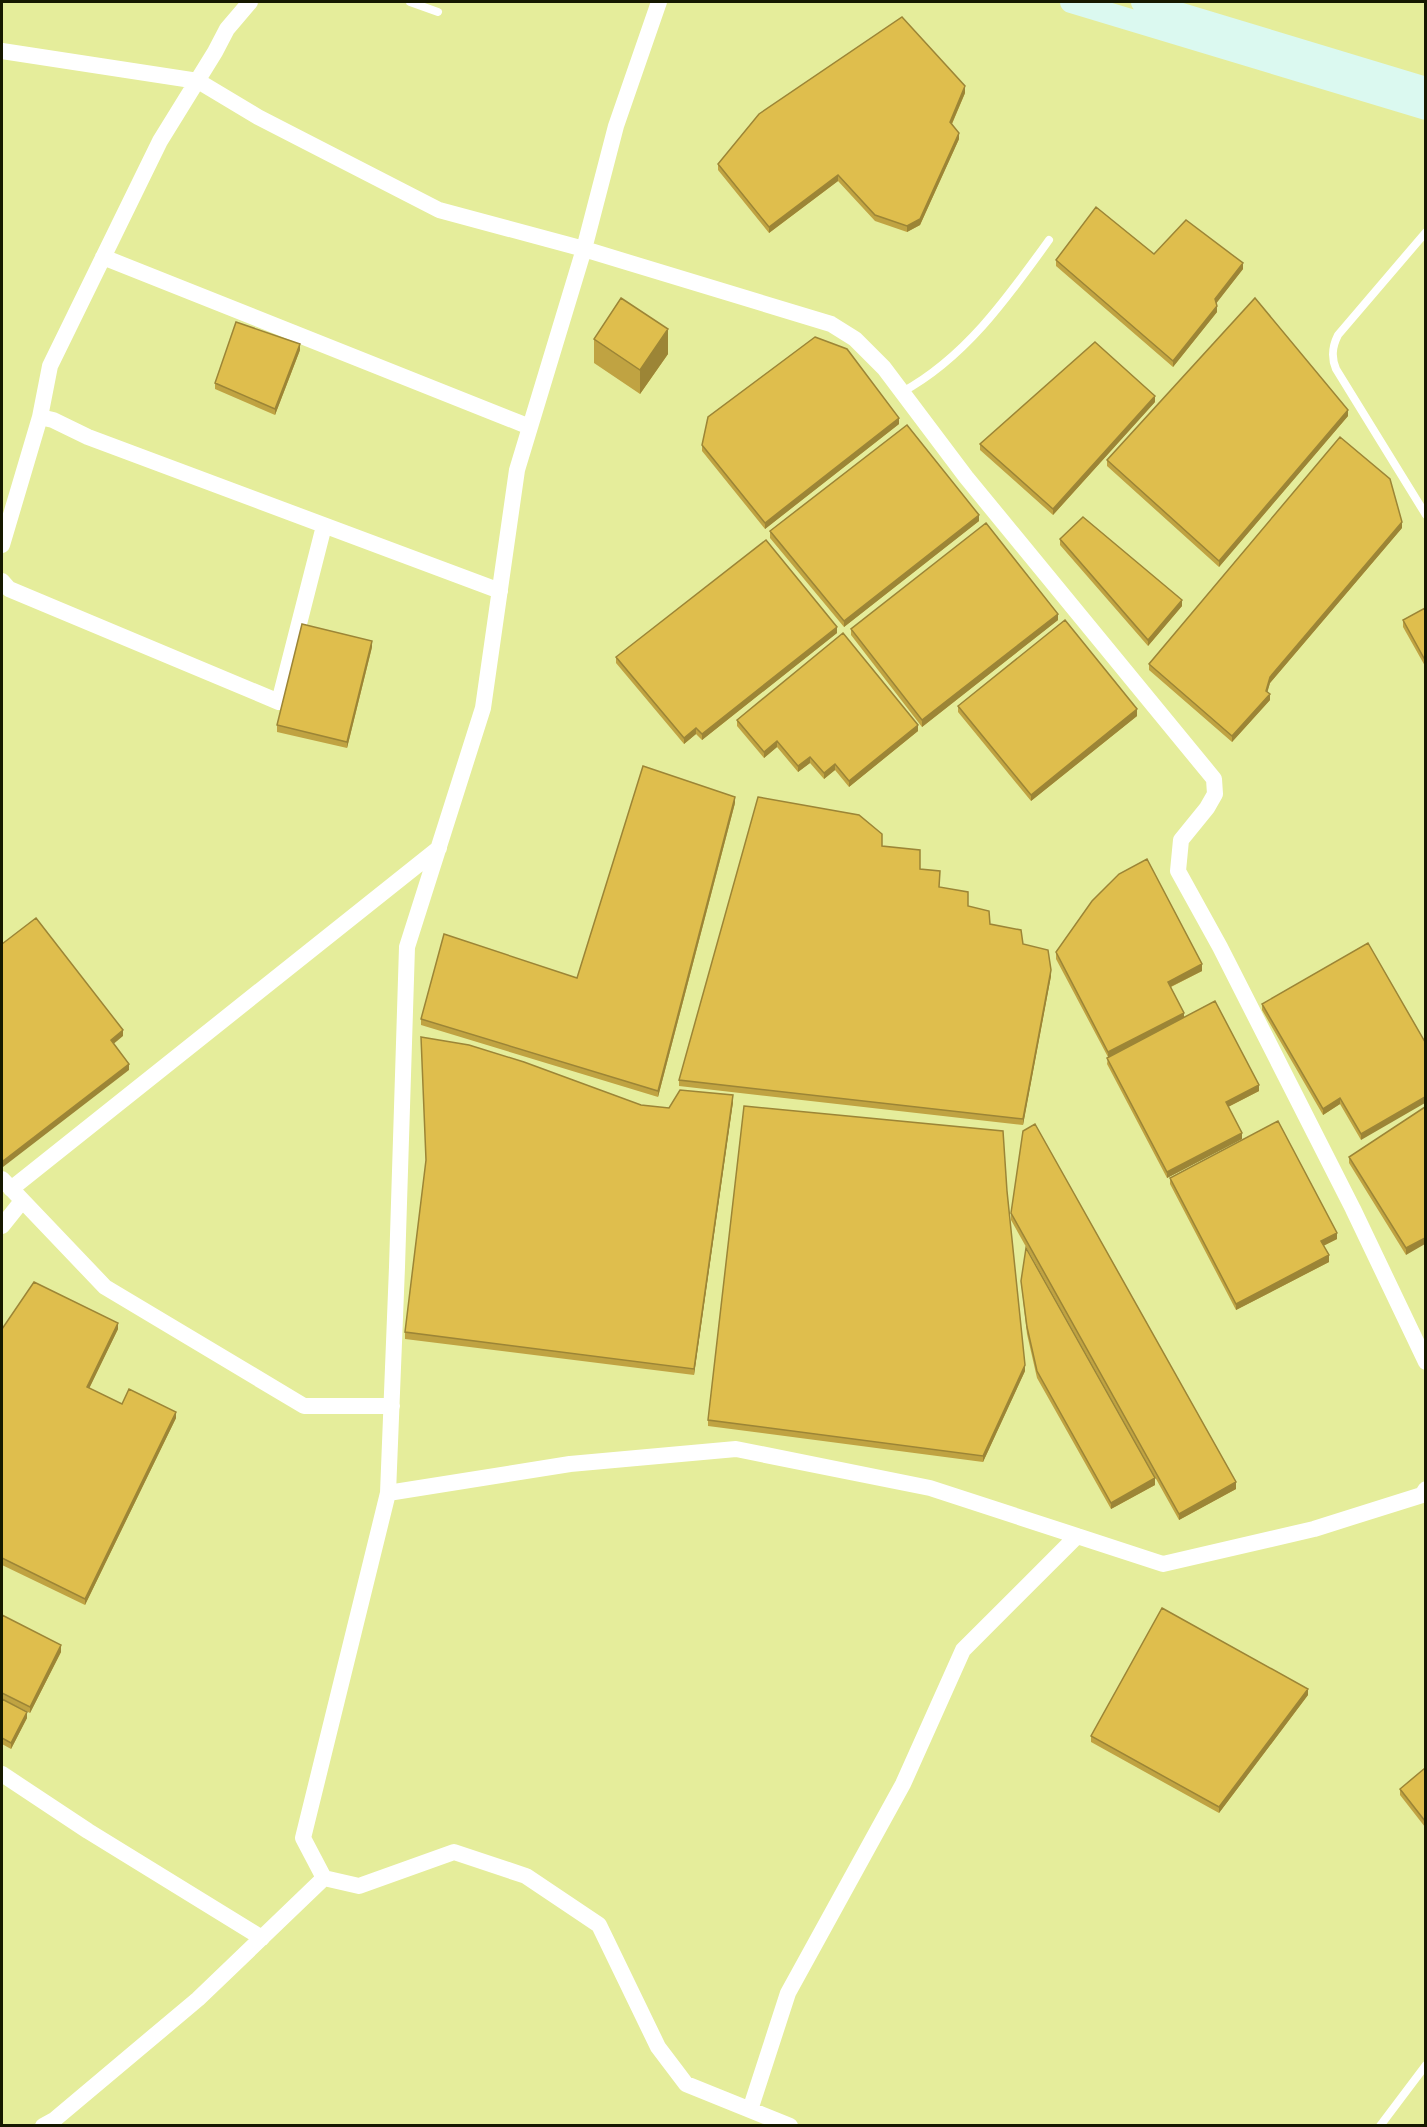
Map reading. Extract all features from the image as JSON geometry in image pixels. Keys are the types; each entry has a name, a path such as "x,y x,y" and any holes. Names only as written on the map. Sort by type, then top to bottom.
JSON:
{"street":[{"path":"2,544 40,417 50,366 160,141 198,81 227,29 250,2"},
{"path":"659,2 616,126 584,249 517,470 483,708 407,947 388,1493 303,1838 324,1878 359,1886 454,1852 526,1876 599,1925 658,2047 687,2084 790,2126"},
{"path":"1071,2 1425,109"},
{"path":"1142,2 1188,12 1425,88"},
{"path":"2,51 198,81 258,117 439,210 584,249 831,324 855,339 884,368 966,477 1214,779 1215,794 1207,808 1181,840 1178,871 1220,947 1353,1209 1425,1362"},
{"path":"103,257 530,427"},
{"path":"40,417 98,441 500,591"},
{"path":"2,581 9,589 279,702 324,526"},
{"path":"2,1226 11,1190 439,848"},
{"path":"11,1190 105,1287 304,1406 392,1406"},
{"path":"388,1493 570,1464 736,1449 930,1488 1163,1564 1314,1529 1422,1495 1425,1489"},
{"path":"750,2110 788,1993 903,1784 963,1650 1077,1536"},
{"path":"2,1774 88,1831 262,1938"},
{"path":"53,2124 198,1999 324,1878"}],"lane":[{"path":"410,2 438,12"},
{"path":"1425,232 1338,335 1332,355 1336,369 1425,515"},
{"path":"902,392 940,368 978,332 1016,286 1049,240"},
{"path":"1380,2126 1425,2065"}],"building":[{"path":"902,17 965,86 950,122 959,133 920,219 907,226 875,215 838,175 769,227 718,164 759,114"},
{"path":"1096,207 1154,254 1186,220 1243,263 1215,299 1217,306 1173,361 1056,260"},
{"path":"621,298 668,329 640,370 594,339"},
{"path":"1255,298 1348,410 1219,561 1107,460"},
{"path":"236,322 300,344 275,409 215,383"},
{"path":"815,337 847,349 899,418 765,523 702,445 708,417"},
{"path":"1095,342 1155,396 1053,509 980,444"},
{"path":"907,425 979,515 844,621 770,531"},
{"path":"1340,437 1390,479 1402,522 1270,677 1266,691 1270,694 1232,736 1149,664"},
{"path":"1083,517 1182,600 1148,640 1060,539"},
{"path":"986,523 1058,614 922,720 851,629"},
{"path":"766,540 837,627 702,734 696,728 684,738 616,657"},
{"path":"1425,608 1425,660 1403,620"},
{"path":"1065,620 1137,709 1031,795 958,706"},
{"path":"302,624 372,641 347,742 277,725"},
{"path":"843,633 918,725 849,781 835,764 824,773 810,757 798,766 777,741 764,752 737,720"},
{"path":"643,766 735,797 658,1091 421,1019 444,934 577,978"},
{"path":"758,797 859,815 882,834 882,846 920,850 920,869 940,871 939,887 968,892 968,906 989,911 990,924 1021,930 1023,944 1048,950 1051,970 1023,1119 679,1080"},
{"path":"1147,859 1202,964 1168,982 1184,1013 1108,1052 1056,952 1092,901 1119,874"},
{"path":"36,918 123,1030 111,1040 129,1064 3,1161 2,944"},
{"path":"1368,943 1425,1042 1425,1097 1361,1134 1340,1098 1323,1109 1262,1004"},
{"path":"1215,1001 1259,1085 1226,1102 1242,1133 1167,1172 1107,1058"},
{"path":"421,1037 469,1045 524,1062 641,1105 669,1108 680,1090 733,1095 694,1369 405,1332 426,1160"},
{"path":"744,1106 1003,1131 1025,1365 983,1456 708,1420"},
{"path":"1425,1107 1425,1238 1406,1248 1349,1157"},
{"path":"1278,1121 1337,1233 1321,1241 1329,1255 1236,1304 1170,1178"},
{"path":"1035,1124 1236,1482 1179,1514 1011,1213 1023,1131"},
{"path":"1026,1248 1155,1478 1111,1503 1037,1371 1027,1327 1021,1281"},
{"path":"34,1282 118,1323 87,1387 122,1404 129,1389 176,1412 85,1599 2,1558 2,1329"},
{"path":"1162,1608 1308,1689 1219,1807 1091,1736"},
{"path":"2,1615 61,1645 30,1707 2,1693"},
{"path":"2,1699 27,1712 11,1743 2,1738"},
{"path":"1425,1768 1425,1821 1400,1789"}]}
